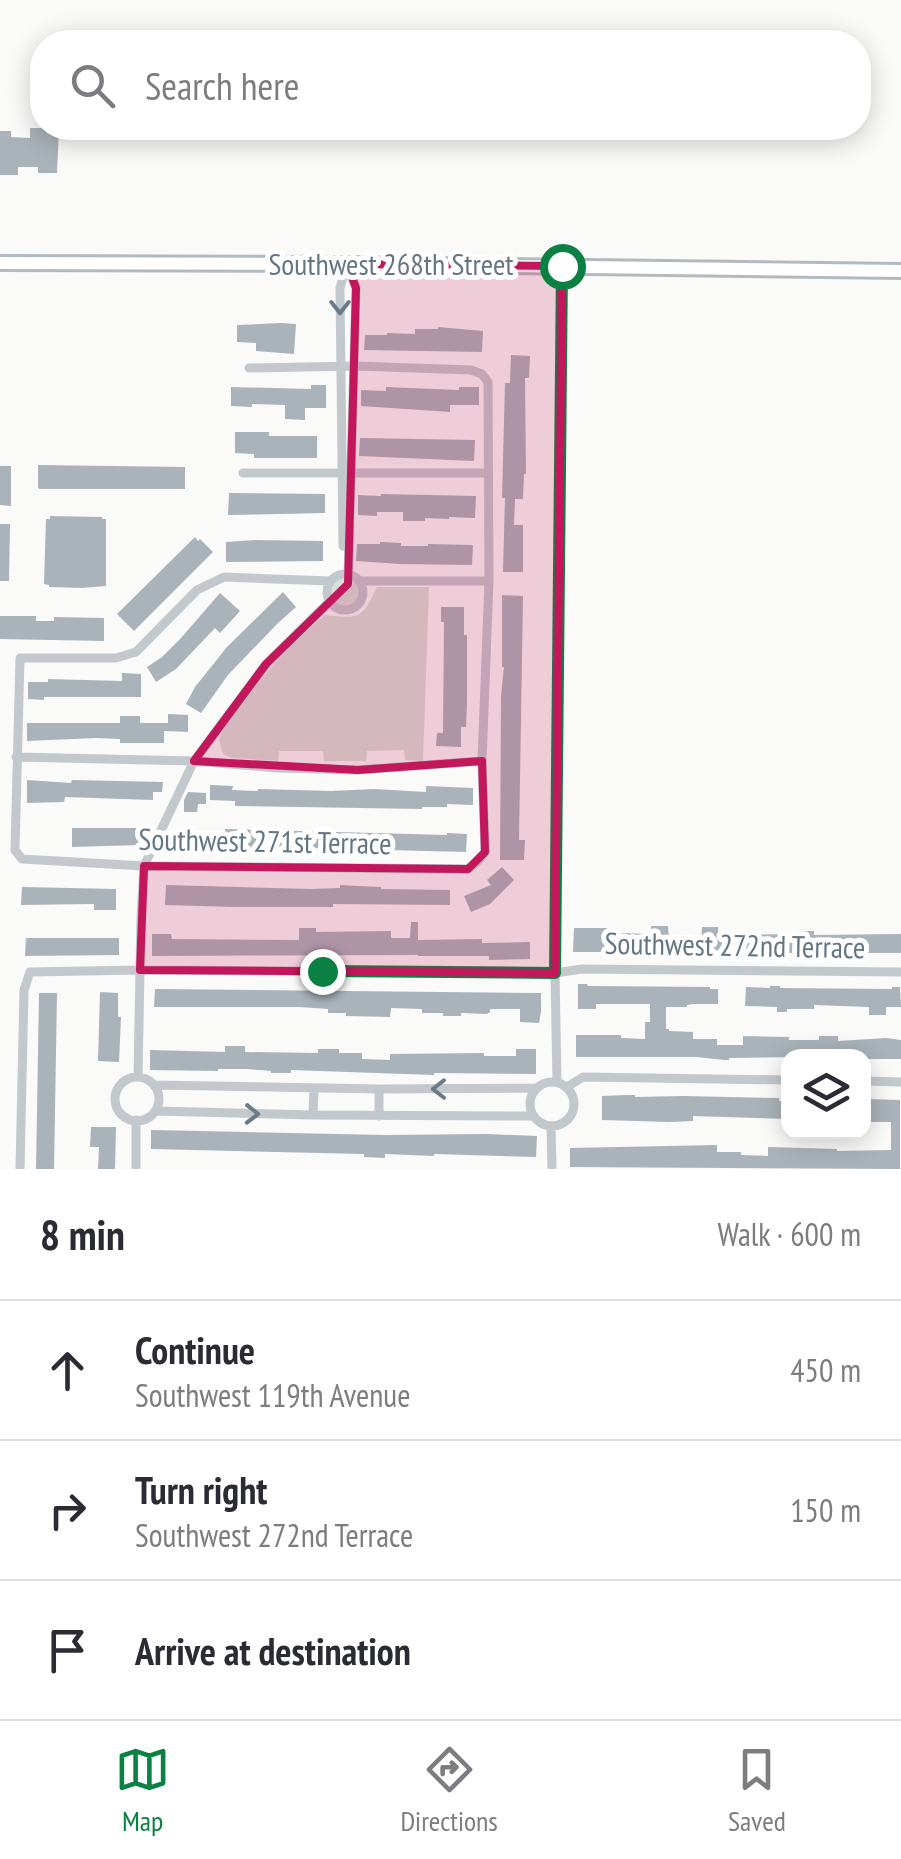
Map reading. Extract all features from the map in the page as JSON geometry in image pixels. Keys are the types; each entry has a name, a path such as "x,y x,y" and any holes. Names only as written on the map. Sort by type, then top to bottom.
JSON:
{"main road":[{"name":"Southwest 268th Street","path":"0,263 901,271"}],"street":[{"path":"346,474 355,366 356,288 347,264"},
{"path":"345,574 340,288 347,264"},
{"path":"562,266 555,973 562,1084 574,1099 573,1113 563,1124 551,1126 534,1116 530,1106 537,1088 545,1083 562,1084 582,1077 781,1080"},
{"path":"249,368 471,370 482,374 488,382 490,581 482,760 358,770 194,760 16,757 20,658 116,658 136,652 197,590 224,577 330,581 345,574"},
{"path":"243,474 488,474"},
{"path":"345,574 359,581 490,581"},
{"path":"330,581 326,592 329,602 344,610 356,607 362,598 359,581"},
{"path":"138,1077 144,866 194,760 266,664 329,602"},
{"name":"Southwest 271st Terrace","path":"16,757 15,850 22,859 144,866 468,869 485,852 482,760"},
{"name":"Southwest 272nd Terrace","path":"20,1169 24,990 30,972 901,972"},
{"path":"138,1077 154,1085 159,1096 154,1111 145,1119 136,1120 119,1111 115,1098 120,1084 138,1077"},
{"path":"871,1081 901,1082"},
{"path":"154,1085 537,1088"},
{"path":"314,1088 314,1115"},
{"path":"379,1089 379,1116"},
{"path":"154,1111 534,1116"},
{"path":"136,1120 136,1169"},
{"path":"551,1126 552,1169"}],"highlighted area":[{"path":"347,264 562,266 555,973 140,970 144,866 468,869 485,852 482,761 358,770 194,761 266,664 348,584 356,288"}],"shaded area":[{"path":"345,578 355,582 359,592 355,602 345,606 335,602 331,592 335,582"},
{"path":"377,587 429,587 423,761 405,760 404,750 367,751 366,761 324,761 323,751 279,751 278,761 223,754 219,740 222,731 282,655 325,615 346,617 363,611"}],"building":[{"path":"0,131 11,131 11,137 58,140 57,173 38,173 38,167 18,167 18,175 0,175"},
{"path":"296,324 294,354 256,351 256,343 237,342 237,325"},
{"path":"415,329 483,331 482,352 364,350 365,335 415,334"},
{"path":"511,355 530,356 529,378 525,378 526,474 523,499 515,499 514,525 523,525 523,572 503,572 505,383 510,383"},
{"path":"311,385 326,385 326,408 305,408 305,420 285,419 285,405 231,406 231,387 311,389"},
{"path":"386,387 479,387 479,405 450,405 450,412 361,406 361,390 386,391"},
{"path":"235,432 317,436 317,458 254,458 254,454 235,453"},
{"path":"360,438 475,440 474,461 359,456"},
{"path":"38,465 185,467 185,489 40,489"},
{"path":"0,466 11,466 11,506 0,505"},
{"path":"229,493 325,494 325,513 228,515"},
{"path":"358,495 476,496 475,518 403,521 403,512 358,515"},
{"path":"46,519 106,519 106,586 44,584"},
{"path":"0,524 10,524 9,581 0,581"},
{"path":"195,537 213,552 134,631 117,614"},
{"path":"323,541 323,561 226,562 226,542"},
{"path":"380,542 401,546 473,545 472,565 356,561 357,544"},
{"path":"283,592 296,607 228,675 201,713 186,704 227,647"},
{"path":"220,593 240,611 220,633 215,628 176,669 156,682 147,667 181,638"},
{"path":"502,595 523,596 519,840 525,840 524,860 500,860"},
{"path":"441,607 464,607 467,702 461,747 436,746 437,733 443,733"},
{"path":"0,616 36,616 36,621 54,621 54,617 104,618 104,641 0,639"},
{"path":"122,673 141,674 141,697 28,699 28,682 122,681"},
{"path":"168,714 188,715 188,732 164,731 164,743 120,743 120,739 96,738 27,741 27,723 120,723 120,716 140,716 140,723 168,723"},
{"path":"27,780 163,782 162,792 153,792 153,800 65,797 64,802 27,803"},
{"path":"210,785 258,791 426,792 426,786 473,788 473,805 447,804 422,809 235,806 235,801 210,800"},
{"path":"188,792 206,793 206,804 198,804 197,812 184,812"},
{"path":"72,828 138,828 139,845 72,847"},
{"path":"225,829 467,834 466,852 270,847 175,851 175,832 225,834"},
{"path":"502,867 514,880 490,904 471,912 464,896 491,885 487,880"},
{"path":"166,885 312,889 340,885 450,890 450,905 165,905"},
{"path":"22,887 116,889 116,910 94,910 94,904 21,905"},
{"path":"411,922 418,922 418,940 530,942 530,959 418,955 152,956 152,934 171,934 172,939 299,940 299,928 316,928 316,932 391,931 391,938 410,938"},
{"path":"651,926 668,926 670,951 617,948 617,952 573,952 574,928 617,928 617,933 651,934"},
{"path":"702,927 718,927 718,933 742,935 795,931 814,931 814,935 901,934 901,953 722,953 701,949"},
{"path":"26,938 119,938 119,955 25,956"},
{"path":"578,984 710,987 718,989 718,1004 666,1007 666,1029 693,1032 693,1039 717,1039 717,1045 743,1045 743,1036 819,1040 819,1036 838,1036 838,1041 886,1038 901,1040 901,1059 871,1059 871,1049 781,1049 781,1057 729,1060 576,1057 576,1035 645,1039 645,1022 650,1022 650,1004 596,1004 596,1009 578,1009"},
{"path":"746,987 900,987 901,1007 886,1007 886,1015 869,1015 869,1007 814,1005 814,1009 777,1012 777,1007 745,1006"},
{"path":"155,989 541,993 541,1012 539,1023 520,1022 520,1009 443,1016 422,1013 422,1009 391,1008 390,1017 346,1016 328,1013 328,1009 299,1007 154,1007"},
{"path":"100,992 118,993 119,1062 98,1061"},
{"path":"39,993 57,993 54,1169 36,1169"},
{"path":"225,1046 245,1046 245,1052 318,1053 318,1049 339,1049 339,1053 362,1053 362,1059 390,1060 390,1054 516,1056 516,1049 536,1049 536,1074 150,1070 150,1050 225,1052"},
{"path":"602,1096 779,1098 781,1119 693,1116 693,1121 602,1120"},
{"path":"871,1099 900,1100 900,1169 570,1167 570,1148 717,1145 717,1152 768,1156 768,1147 891,1150 891,1122 871,1122"},
{"path":"91,1127 116,1127 115,1169 98,1169 99,1147 90,1147"},
{"path":"151,1130 537,1136 536,1157 385,1154 385,1158 364,1154 151,1149"}],"route":[{"path":"322,971 555,973 562,266"}]}
